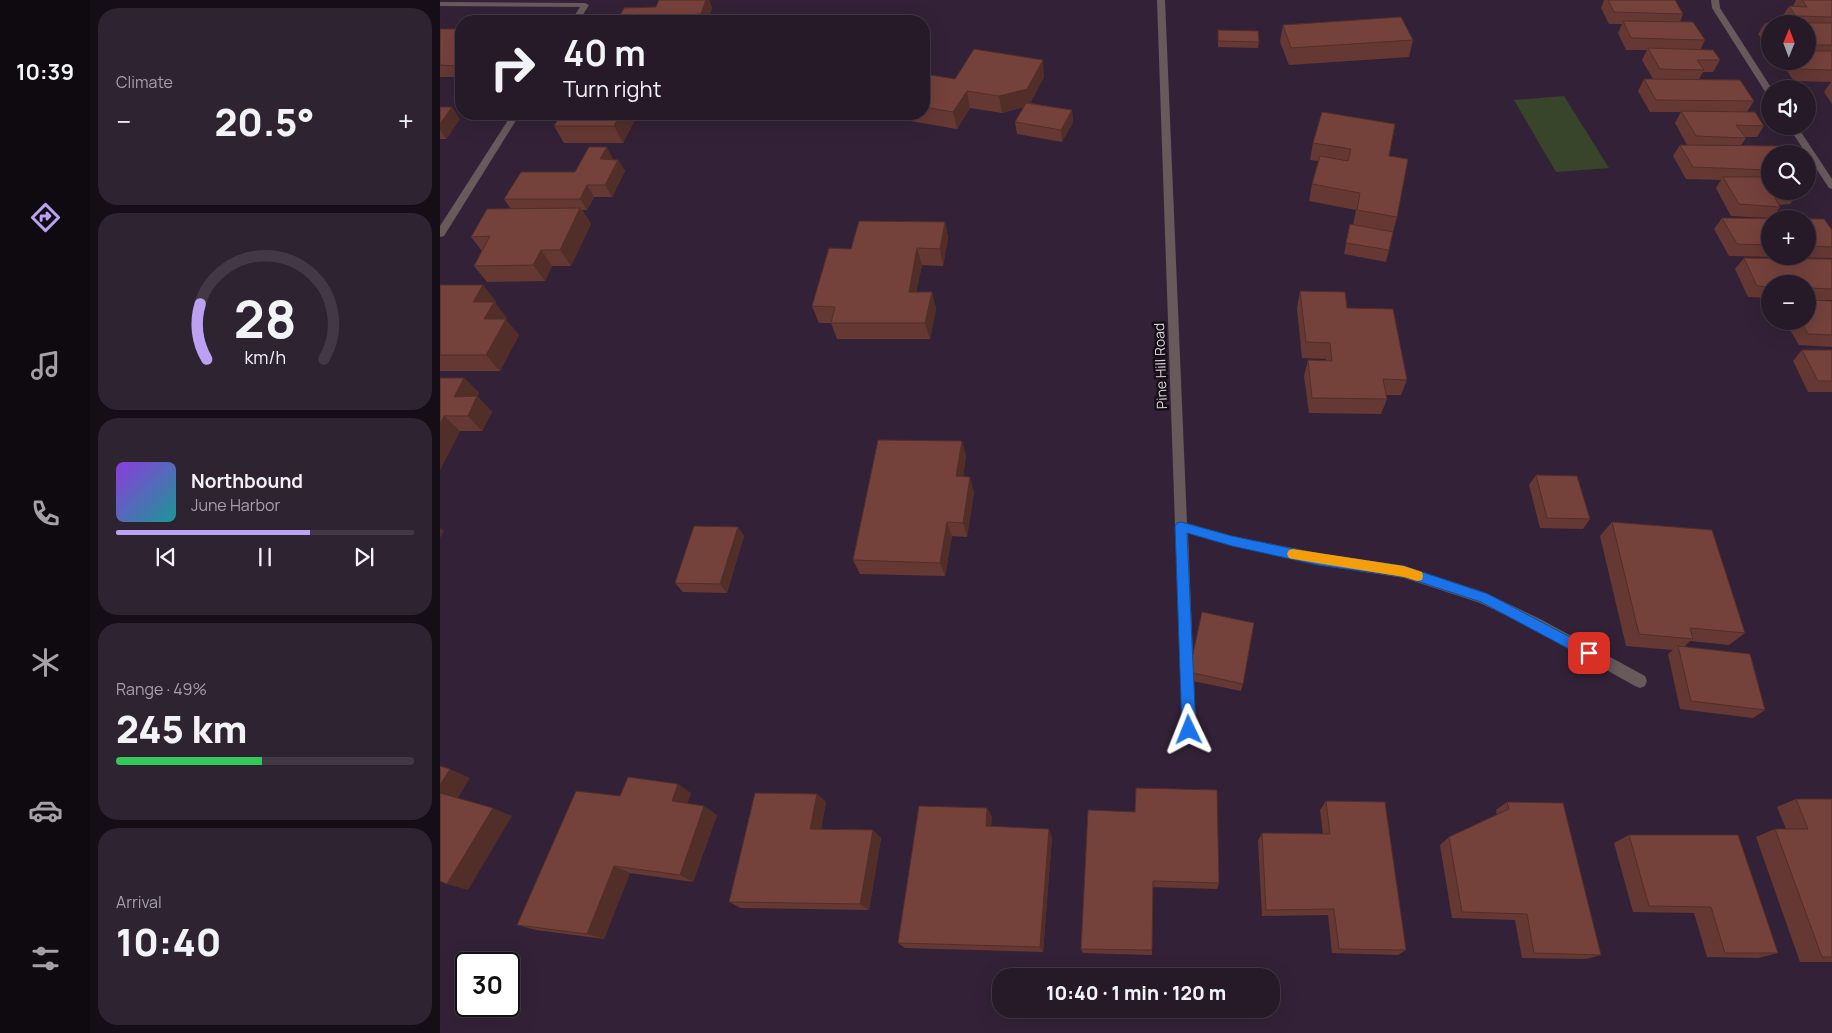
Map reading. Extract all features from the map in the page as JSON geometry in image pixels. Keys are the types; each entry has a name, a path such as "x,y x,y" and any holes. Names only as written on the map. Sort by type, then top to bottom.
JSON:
{"street":[{"name":"Pine Hill Road","path":"1161,0 1189,730"},
{"path":"1715,0 1716,8 1762,80"},
{"path":"440,4 585,5 579,15"},
{"path":"440,234 512,120"},
{"path":"1798,135 1832,186"},
{"path":"1181,526 1232,541 1318,560 1404,572 1475,595 1538,624 1640,681"}],"green space":[{"path":"1564,96 1609,168 1556,172 1514,100"}],"building":[{"path":"659,0 706,0 701,14 620,15 624,8 656,7"},
{"path":"1608,0 1675,0 1683,14 1614,12"},
{"path":"1802,0 1832,0 1832,17 1795,15 1789,6 1807,7"},
{"path":"1401,17 1413,40 1291,48 1283,25"},
{"path":"1623,21 1693,22 1705,40 1631,38"},
{"path":"1816,23 1832,23 1832,45 1816,45"},
{"path":"440,29 455,29 455,66 440,65"},
{"path":"1218,30 1258,31 1259,42 1218,41"},
{"path":"1648,48 1713,50 1720,60 1697,60 1704,70 1660,69"},
{"path":"974,49 1043,60 1027,89 999,96 967,91 953,112 930,108 930,75 955,79"},
{"path":"1816,51 1832,51 1832,70 1816,69"},
{"path":"1644,79 1740,80 1754,101 1656,100"},
{"path":"1026,103 1072,110 1061,130 1015,122"},
{"path":"440,107 452,107 440,124"},
{"path":"1681,111 1755,112 1761,121 1761,126 1736,125 1746,138 1696,136"},
{"path":"1322,112 1395,124 1389,156 1408,159 1397,217 1357,210 1360,193 1312,184 1320,156 1348,161 1351,149 1313,143"},
{"path":"558,120 617,120 614,126 554,126"},
{"path":"1680,145 1761,146 1761,170 1693,167"},
{"path":"589,147 607,147 600,159 618,160 605,185 587,185 580,199 504,199 521,172 575,172"},
{"path":"1723,177 1761,177 1761,200 1776,200 1780,207 1739,204"},
{"path":"580,208 560,250 541,250 533,265 474,266 490,236 471,237 487,209"},
{"path":"1722,218 1761,218 1761,245 1737,244"},
{"path":"1816,219 1824,219 1832,230 1832,247 1816,246"},
{"path":"859,221 945,222 940,249 917,248 909,292 932,292 925,323 831,323 835,307 812,306 829,248 851,249"},
{"path":"1350,224 1393,232 1389,250 1346,243"},
{"path":"1744,258 1761,258 1761,265 1816,265 1816,259 1832,259 1832,289 1816,288 1816,275 1761,275 1761,286 1757,286"},
{"path":"440,285 483,285 473,302 494,302 484,319 506,319 486,355 440,355"},
{"path":"1300,291 1345,292 1347,308 1393,309 1407,380 1383,379 1387,399 1312,398 1308,360 1332,361 1330,343 1306,342"},
{"path":"1816,300 1832,301 1832,335 1808,334 1806,330 1816,330"},
{"path":"1802,350 1832,350 1832,381 1818,381"},
{"path":"440,378 464,378 454,397 477,396 468,416 444,416 440,424"},
{"path":"878,440 962,441 956,476 970,477 963,523 947,522 940,563 853,560"},
{"path":"1536,475 1577,476 1590,519 1547,518"},
{"path":"1612,522 1712,530 1745,633 1690,628 1693,639 1639,634"},
{"path":"694,526 738,527 720,584 675,583"},
{"path":"1202,612 1254,623 1243,684 1189,672"},
{"path":"1678,646 1750,654 1765,710 1691,701"},
{"path":"440,766 450,769 440,785"},
{"path":"628,777 678,784 672,801 704,806 680,875 614,866 587,934 517,925 576,791 620,796"},
{"path":"1136,788 1217,790 1219,883 1153,881 1152,950 1081,949 1088,810 1135,812"},
{"path":"440,793 493,808 447,884 440,881"},
{"path":"755,793 817,794 810,829 873,830 860,904 729,902"},
{"path":"1796,799 1832,799 1832,957 1822,957 1775,829 1808,829"},
{"path":"1326,801 1385,802 1406,950 1339,949 1334,909 1266,910 1262,833 1330,834"},
{"path":"1507,802 1563,803 1601,955 1534,953 1527,914 1462,912 1449,837 1509,809"},
{"path":"919,806 987,808 986,826 1049,829 1040,947 898,943"},
{"path":"1629,835 1738,835 1778,953 1725,953 1711,907 1649,906"}],"slow traffic":[{"path":"1293,554 1318,560 1404,572 1417,576"}],"route":[{"path":"1189,730 1181,526 1232,541 1318,560 1404,572 1484,598 1538,624 1589,653"}]}
